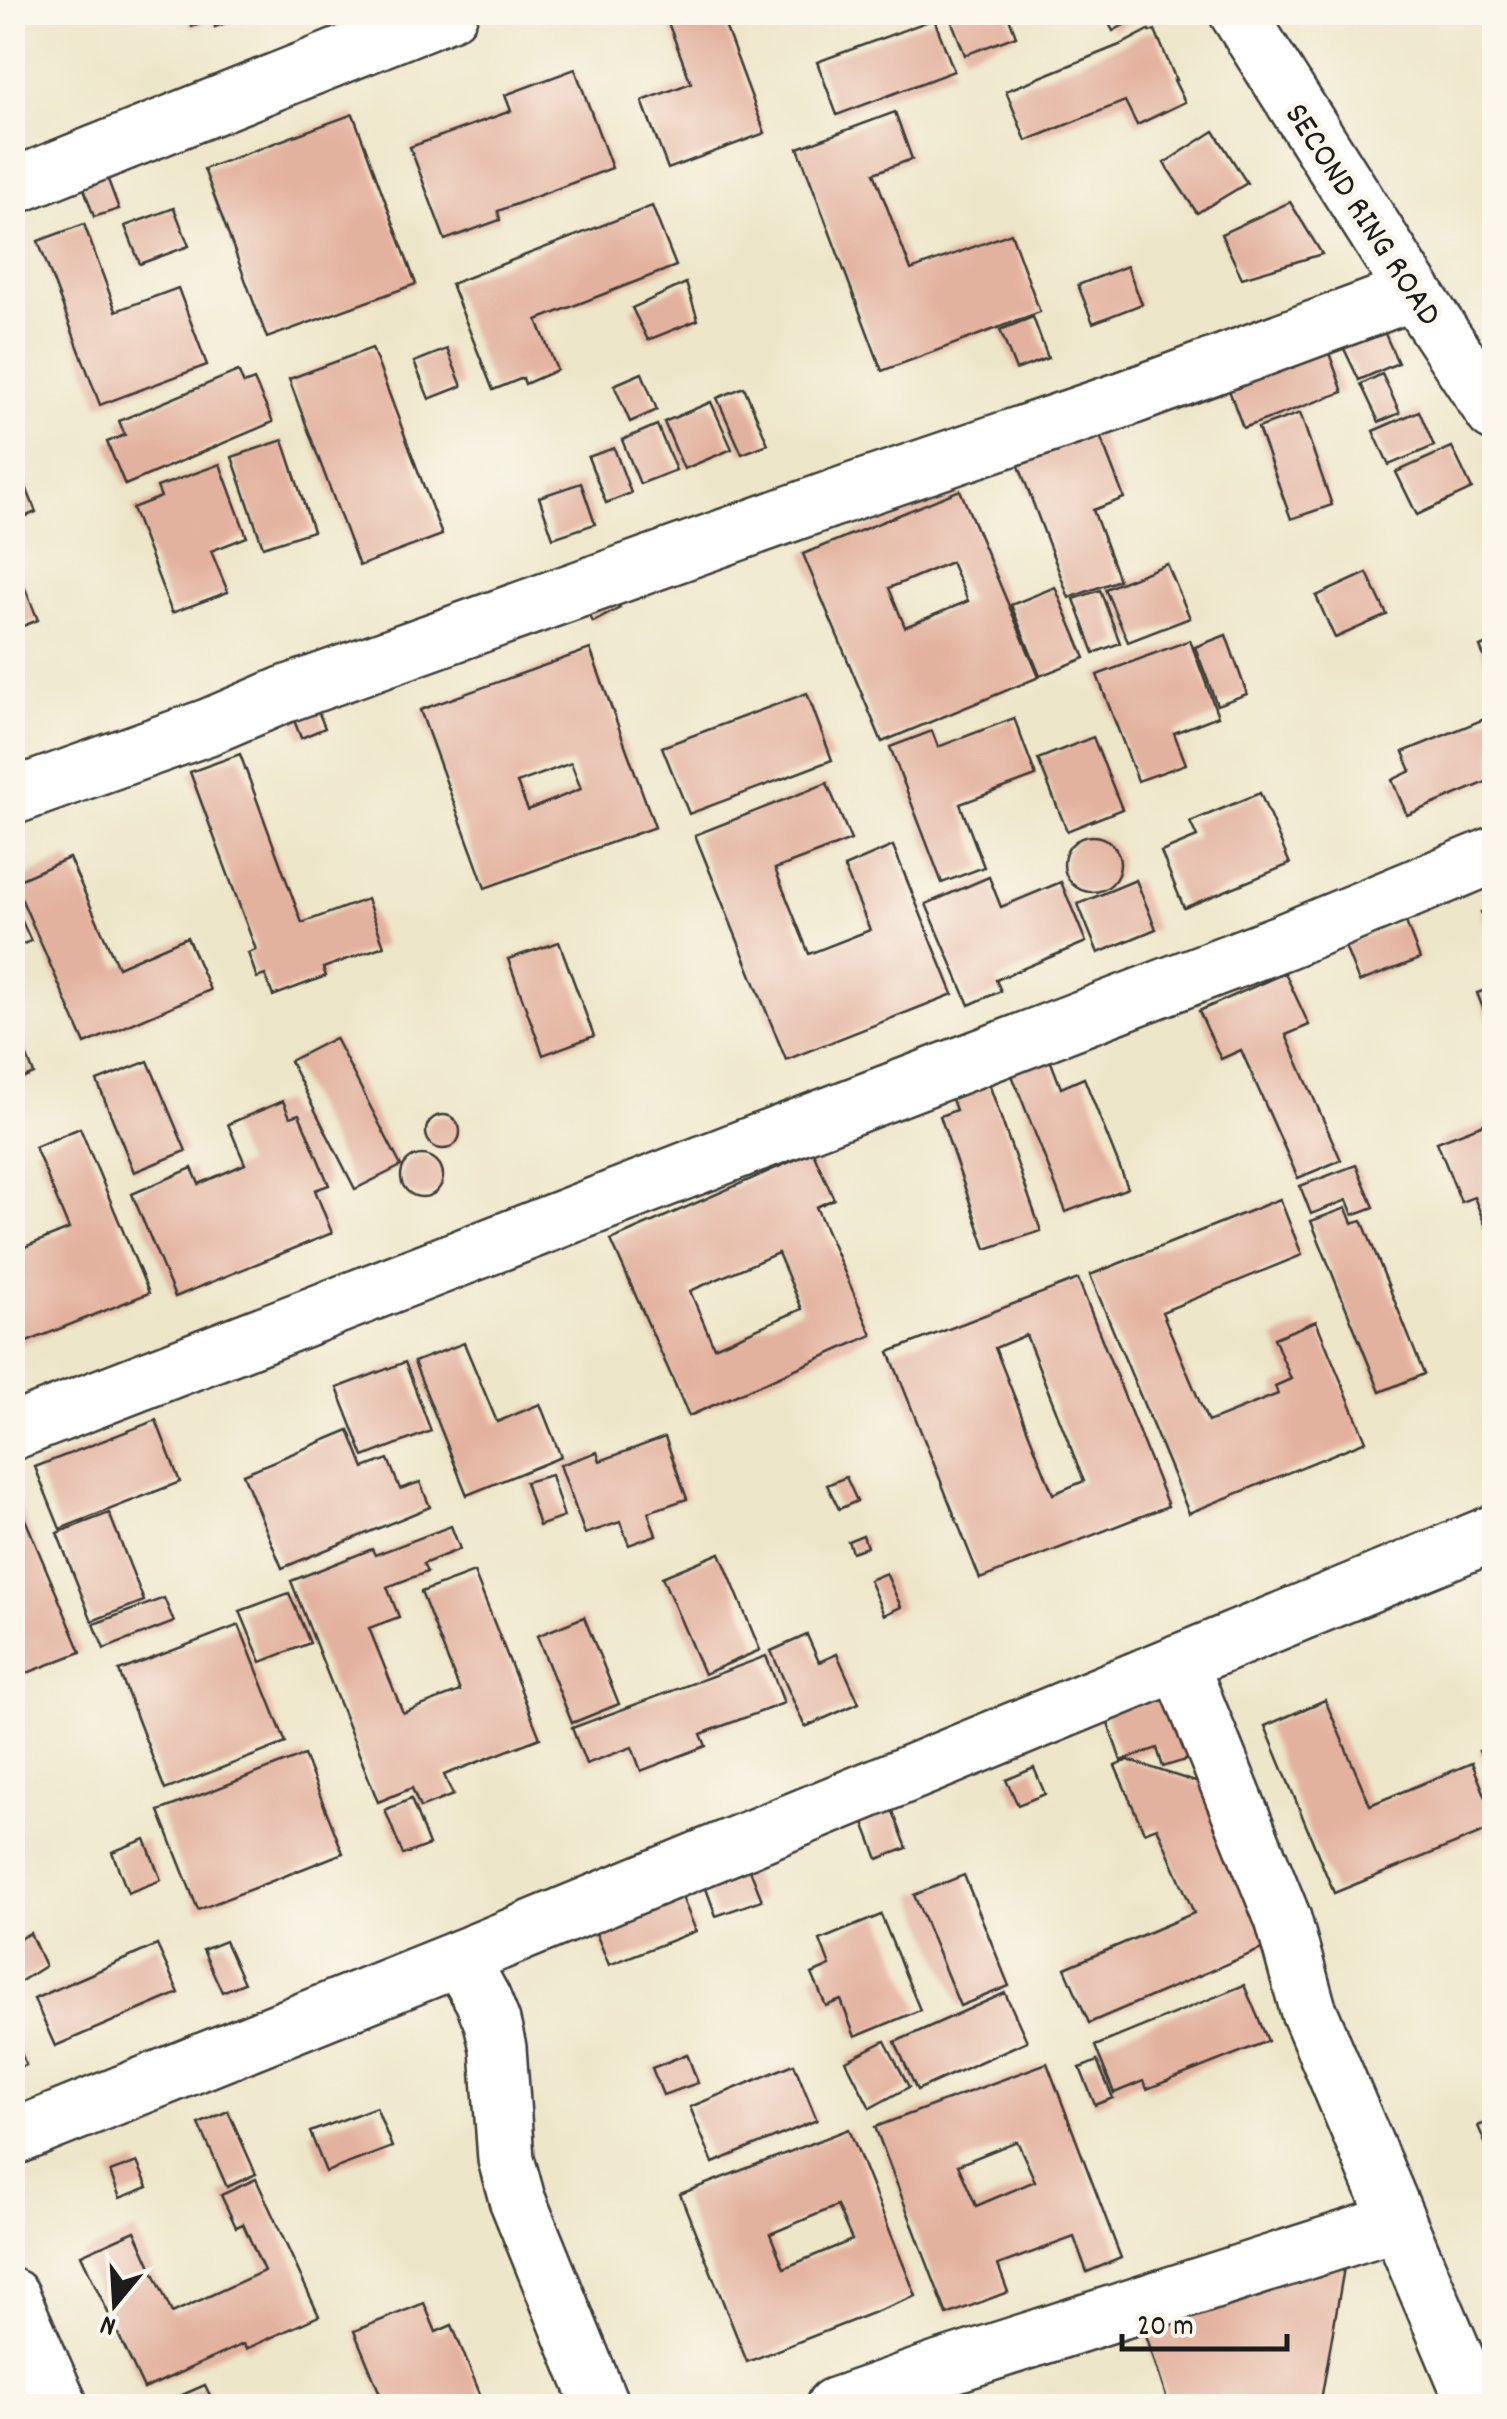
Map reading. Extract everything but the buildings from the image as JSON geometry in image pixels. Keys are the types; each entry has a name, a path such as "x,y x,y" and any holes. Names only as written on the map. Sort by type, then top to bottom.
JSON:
{"street":[{"path":"12,186 450,12"},
{"name":"SECOND RING ROAD","path":"1237,12 1494,413"},
{"path":"12,797 208,727 283,695 854,491 1126,399 1414,292"},
{"path":"12,1432 1285,941 1494,854"},
{"path":"12,2138 1494,1532"},
{"path":"1178,1662 1282,1919 1308,2009 1398,2222 1476,2370"},
{"path":"460,1958 492,2022 498,2048 506,2160 517,2199 600,2406"},
{"path":"834,2406 1398,2222"},
{"path":"12,2296 60,2406"}]}
